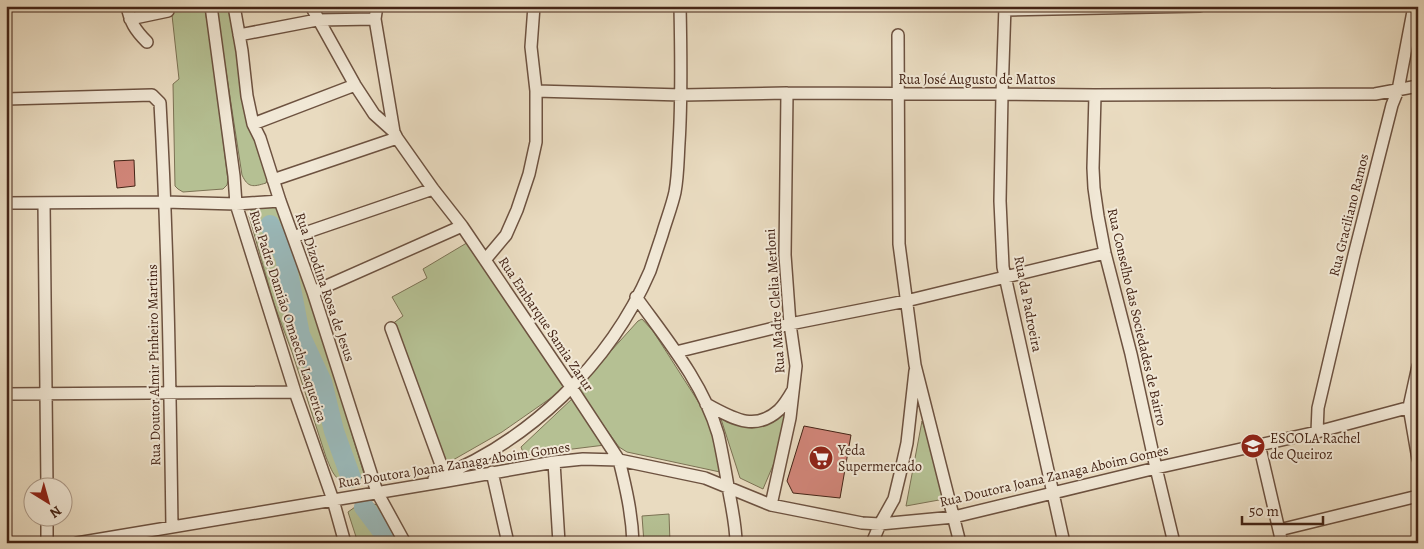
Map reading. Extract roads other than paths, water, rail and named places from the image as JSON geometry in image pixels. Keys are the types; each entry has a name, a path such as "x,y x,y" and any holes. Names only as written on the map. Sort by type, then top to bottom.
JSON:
{"street":[{"path":"127,6 130,19 138,33 147,42"},
{"path":"211,6 234,176 236,204 280,201"},
{"name":"Rua Dizodina Rosa de Jesus","path":"234,6 253,124 260,138 280,201 313,292 377,492 405,543"},
{"path":"311,6 355,85 374,114 396,135"},
{"path":"377,6 375,19 396,135"},
{"path":"485,260 506,235 517,210 529,174 536,142 536,91 531,47 534,6"},
{"path":"391,328 446,478 487,454 532,423 556,404 572,387 619,328 650,271 675,192 682,95 680,6"},
{"path":"1006,8 1200,6"},
{"name":"Rua Graciliano Ramos","path":"1317,432 1318,408 1354,255 1392,105 1398,90 1414,6"},
{"name":"Rua da Padroeira","path":"1006,8 1000,201 1003,267 1064,543"},
{"path":"130,19 168,11"},
{"path":"238,35 318,20 375,19"},
{"path":"898,35 899,244 915,365 960,543"},
{"path":"253,124 355,85"},
{"name":"Rua José Augusto de Mattos","path":"536,91 682,95 787,93 1375,94 1418,86"},
{"name":"Rua Madre Clelia Merloni","path":"771,505 790,418 796,366 790,324 785,255 787,93"},
{"path":"6,99 152,95 160,102 166,202"},
{"name":"Rua Conselho das Sociedades de Bairro","path":"1095,95 1094,188 1105,253 1131,354 1174,543"},
{"path":"273,180 396,135"},
{"name":"Rua Embarque Samia Zarur","path":"396,135 433,189 462,226 572,387 619,460 628,495 633,543"},
{"path":"293,237 433,189"},
{"name":"Rua Padre Damião Omaeche Laquerica","path":"6,203 166,202 236,204 345,543"},
{"name":"Rua Doutor Almir Pinheiro Martins","path":"166,202 172,527"},
{"path":"44,203 47,476"},
{"path":"313,292 462,226"},
{"path":"676,352 790,324 906,301 1105,253"},
{"path":"636,297 676,352 706,404 717,433 736,528 736,543"},
{"path":"872,543 894,499 906,443 915,365"},
{"path":"1418,366 1413,406 1418,459"},
{"path":"706,404 736,420 752,422 768,418 780,408 794,389"},
{"path":"6,394 295,392"},
{"name":"Rua Doutora Joana Zanaga Aboim Gomes","path":"77,543 414,486 446,478 583,459 619,460 705,478 771,505 862,523 880,524 954,517 1156,468 1317,432 1413,406"},
{"path":"1259,444 1282,543"},
{"path":"554,462 559,543"},
{"path":"492,472 508,543"},
{"path":"1280,530 1418,496"},
{"path":"47,526 48,543"}],"waterway":[{"path":"270,225 285,257 300,335 322,382 334,431 351,478"},
{"path":"364,507 391,543"}],"place":[{"name":"ESCOLA Rachel de Queiroz","path":"1253,446"},
{"name":"Yeda Supermercado","path":"821,458"}]}
